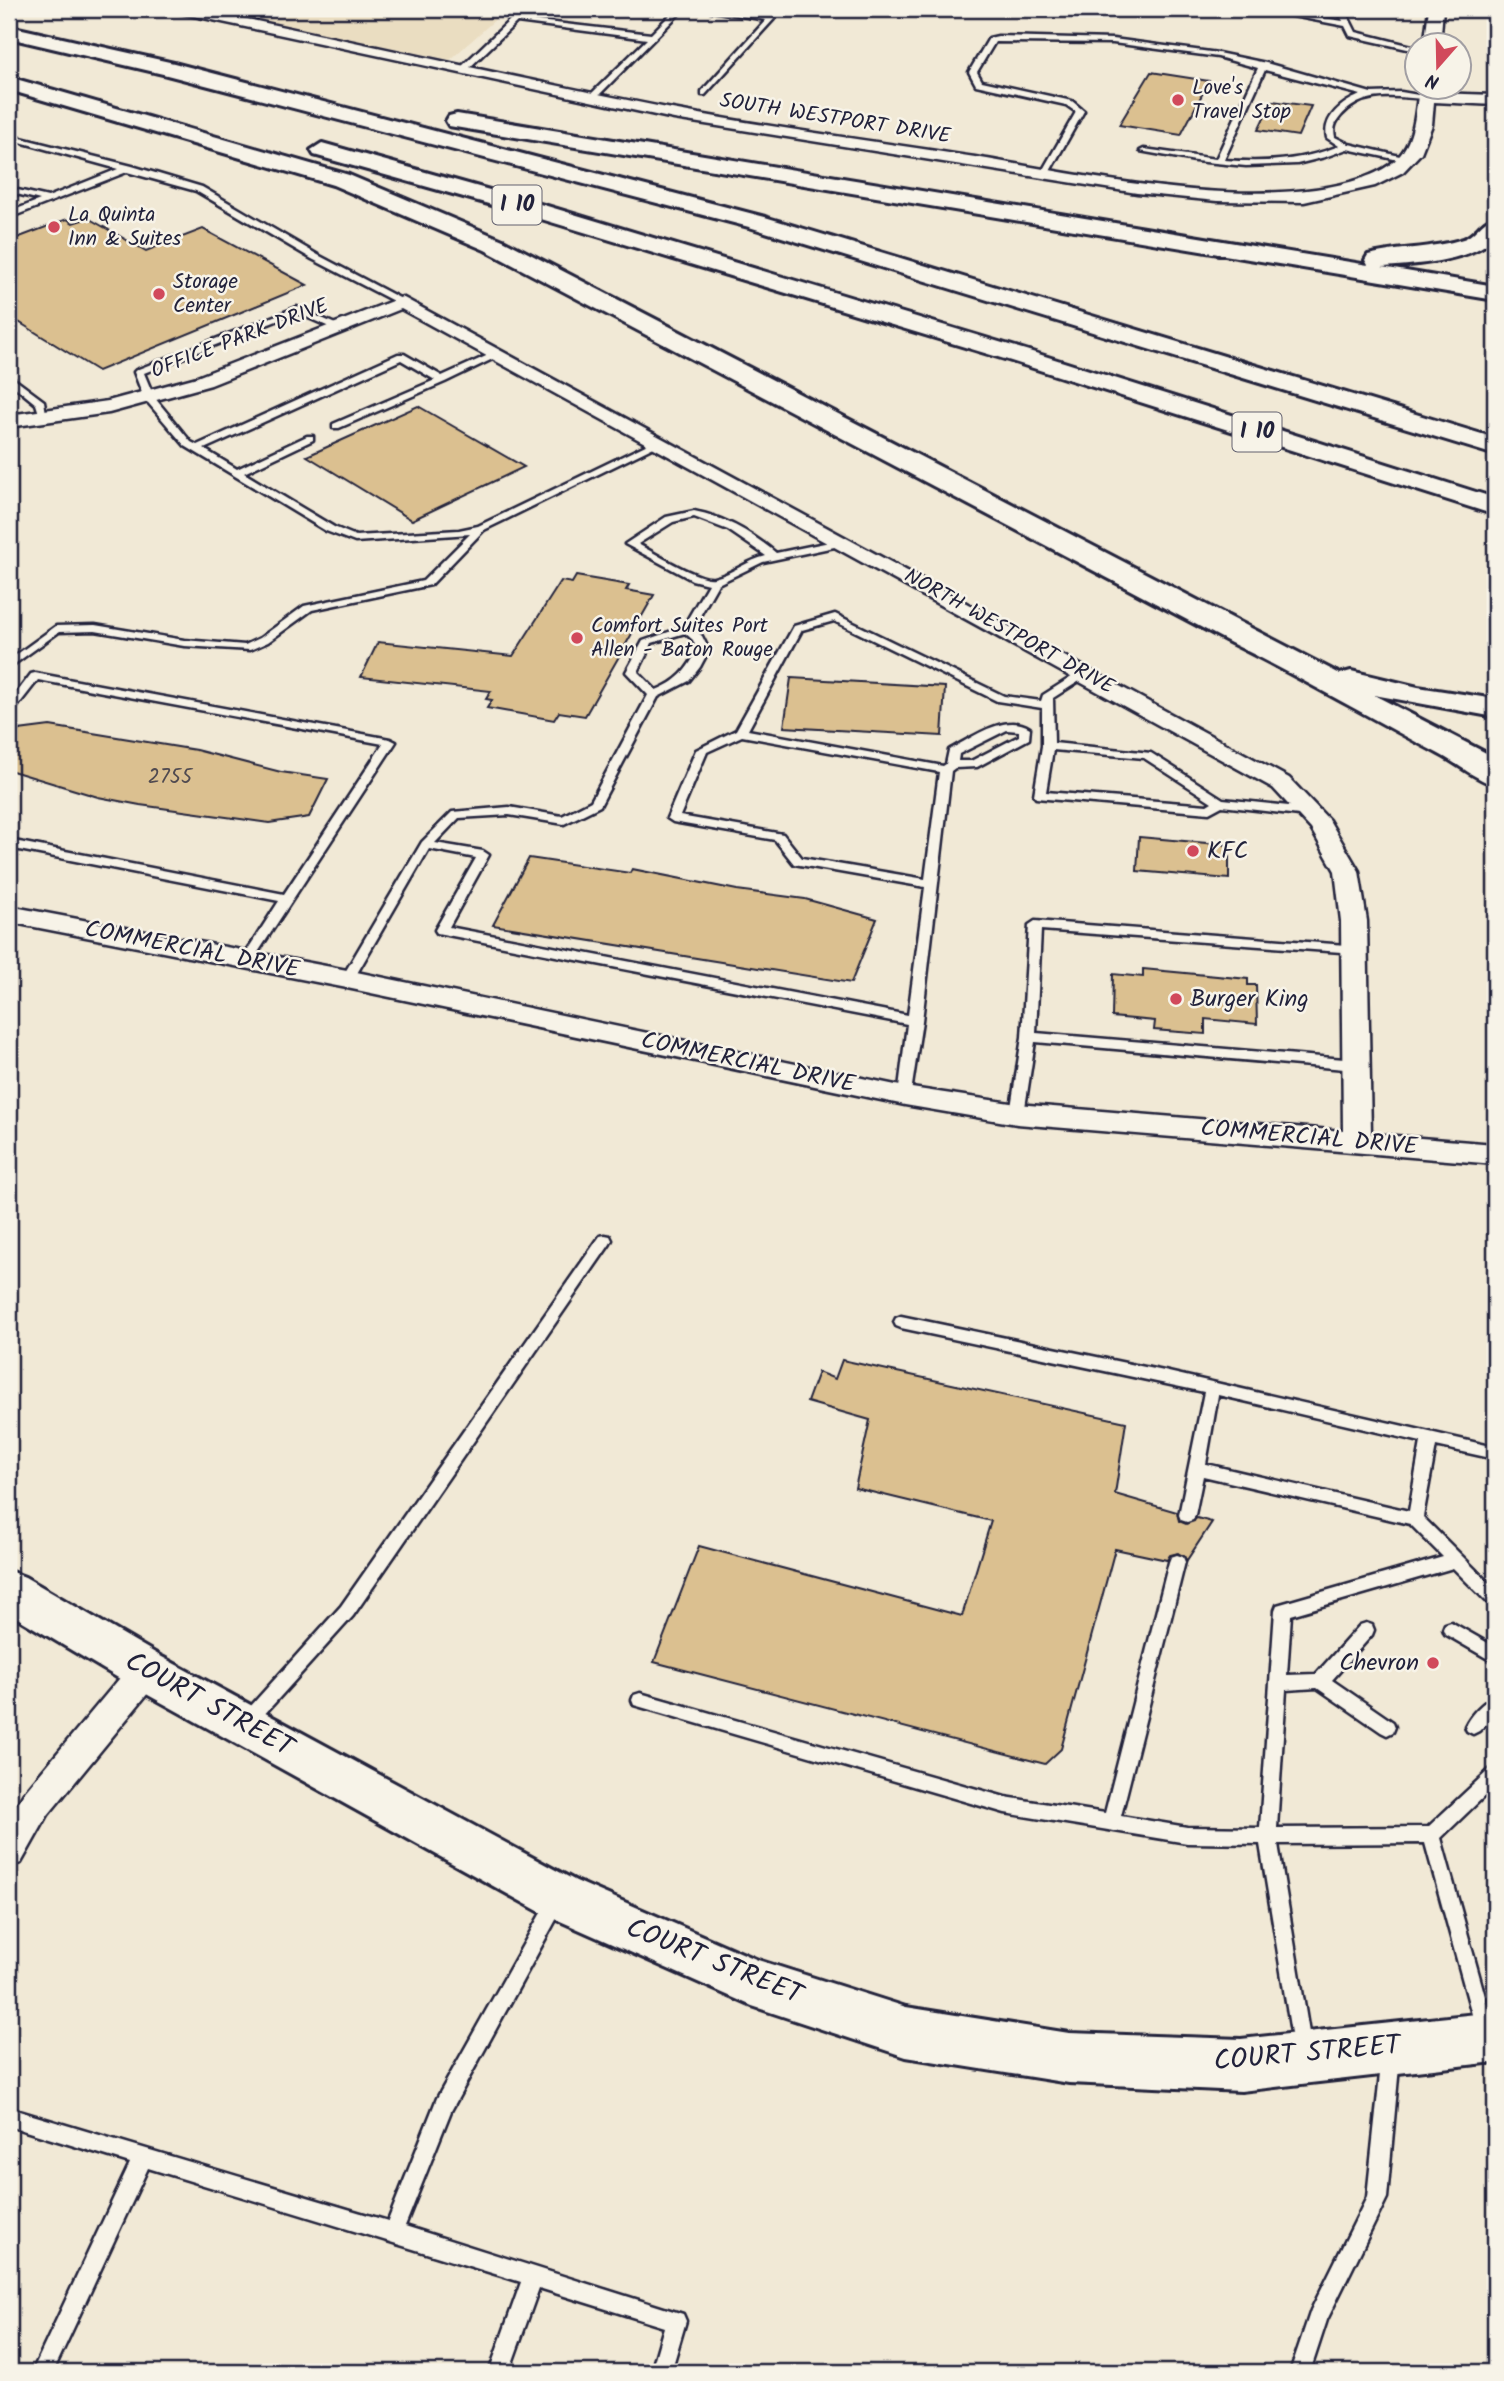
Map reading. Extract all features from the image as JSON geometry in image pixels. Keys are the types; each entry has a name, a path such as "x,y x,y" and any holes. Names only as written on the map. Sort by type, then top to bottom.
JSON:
{"main road":[{"name":"I 10","path":"9,32 166,68 757,222 1495,447"},
{"path":"166,68 348,103 1495,293"},
{"name":"I 10","path":"9,74 344,155 1020,356 1495,507"},
{"path":"9,83 284,162 421,212 494,245 1242,637 1311,670 1374,708 1479,762 1495,775"},
{"path":"1322,263 1420,257 1476,243 1495,224"},
{"path":"1311,670 1418,696 1495,708"},
{"name":"COURT STREET","path":"9,1590 146,1671 559,1897 752,1982 906,2032 1069,2058 1241,2065 1493,2037"}],"street":[{"name":"SOUTH WESTPORT DRIVE","path":"183,9 674,114 1137,188 1266,199 1304,197 1369,183 1396,168 1415,150 1424,125 1426,102"},
{"path":"1434,32 1436,9"},
{"path":"1472,97 1495,100"},
{"name":"OFFICE PARK DRIVE","path":"9,421 44,418 149,398 204,381 402,302"},
{"name":"NORTH WESTPORT DRIVE","path":"402,302 1085,673 1281,783 1321,825 1347,871 1354,921 1357,1141"},
{"name":"COMMERCIAL DRIVE","path":"9,914 347,979 905,1096 1017,1114 1495,1154"},
{"path":"9,1851 36,1804 146,1671"}],"lane":[{"path":"592,97 680,9"},
{"path":"703,9 771,18 705,93"},
{"path":"1346,9 1354,9"},
{"path":"1354,9 1343,15 1353,34 1402,46"},
{"path":"1286,14 1348,24"},
{"path":"463,69 515,20 653,37"},
{"path":"1045,173 1080,111 1069,103 979,83 973,72 992,40 1008,37 1113,41 1218,55 1368,94"},
{"path":"1219,162 1263,65"},
{"path":"1402,93 1368,94 1353,99 1330,124 1331,138 1346,146 1405,160"},
{"path":"9,137 129,168 199,190 315,257 402,302"},
{"path":"1144,151 1219,162 1293,163 1326,156 1346,146"},
{"path":"9,215 129,168"},
{"path":"9,190 50,200"},
{"path":"337,327 297,310 139,372 149,398 188,444 330,529 355,539 459,533 481,528 659,442"},
{"path":"336,426 498,354"},
{"path":"196,449 401,356 442,380"},
{"path":"9,378 41,403 44,418"},
{"path":"236,473 310,438"},
{"path":"714,582 696,578 631,544 680,515 698,513 763,546 774,557"},
{"path":"9,665 56,629 95,628 184,643 246,648 264,640 308,608 428,583 481,528"},
{"path":"654,695 632,672 648,641 687,629 714,582 760,560 844,542"},
{"path":"741,732 798,628 835,617 1001,699 1047,705"},
{"path":"347,979 426,845 456,815 509,811 564,820 596,803 654,695 673,688 692,675 703,650 698,638 687,629"},
{"path":"1085,673 1047,697 1048,746 1040,795 1209,809 1220,802"},
{"path":"9,710 35,676 390,742 247,960"},
{"path":"905,1096 948,767 953,752 1005,726 1024,728 1047,720"},
{"path":"932,884 798,861 779,837 673,818 702,750 741,732 948,767 973,764 1025,737 1024,728"},
{"path":"1048,746 1147,755 1220,802 1308,812"},
{"path":"9,844 288,899"},
{"path":"426,845 483,855 441,930 915,1021"},
{"path":"1017,1114 1029,1037 1035,925 1355,949"},
{"path":"1029,1037 1356,1065"},
{"path":"245,1724 347,1611 605,1240"},
{"path":"901,1322 1212,1388 1495,1453"},
{"path":"1187,1515 1212,1388"},
{"path":"1415,1519 1429,1439"},
{"path":"1197,1468 1415,1519 1495,1599"},
{"path":"1304,2058 1268,1836 1283,1610 1456,1560"},
{"path":"1111,1823 1177,1562"},
{"path":"1451,1629 1495,1656"},
{"path":"1320,1681 1366,1630"},
{"path":"1278,1683 1320,1681 1387,1727"},
{"path":"640,1700 1005,1805 1187,1835 1432,1835 1495,1775"},
{"path":"1473,1726 1495,1704"},
{"path":"1432,1835 1493,2037"},
{"path":"393,2232 444,2105 559,1897"},
{"path":"1300,2372 1318,2317 1377,2198 1391,2048"},
{"path":"9,2119 393,2232 676,2321 661,2372"},
{"path":"42,2372 143,2157"},
{"path":"499,2372 533,2277"}],"shaded area":[{"path":"205,9 507,9 450,60"}],"building":[{"path":"1151,72 1209,81 1181,135 1119,125"},
{"path":"1272,101 1311,106 1298,136 1258,130"},
{"name":"Storage Center","path":"88,218 146,251 203,229 307,285 98,371 9,316 9,241 67,219 73,223"},
{"path":"418,406 524,467 412,520 307,456"},
{"name":"Comfort Suites Port Allen - Baton Rouge","path":"576,576 629,585 626,590 654,595 585,716 559,712 554,720 487,708 492,700 486,699 491,691 361,677 378,642 513,656 561,581 572,583"},
{"path":"791,678 945,687 942,736 784,727"},
{"path":"50,726 196,750 281,772 328,779 309,817 269,823 98,797 9,770 9,746 19,730"},
{"path":"1139,837 1229,845 1229,879 1137,871"},
{"path":"529,858 630,873 632,869 737,890 805,899 877,919 851,983 493,925"},
{"name":"Burger King","path":"1143,969 1248,979 1248,985 1256,985 1257,1024 1205,1019 1205,1034 1154,1030 1155,1021 1112,1017 1113,974 1143,977"},
{"path":"842,1360 1126,1422 1115,1494 1177,1512 1179,1521 1186,1524 1197,1518 1212,1522 1187,1560 1178,1553 1170,1555 1167,1560 1115,1549 1061,1749 1045,1764 654,1662 699,1546 962,1616 991,1521 855,1488 870,1420 807,1402 818,1372 835,1379"}],"place":[{"name":"Love's Travel Stop","path":"1178,100"},
{"name":"La Quinta Inn & Suites","path":"54,227"},
{"name":"Storage Center","path":"159,294"},
{"name":"Comfort Suites Port Allen - Baton Rouge","path":"577,638"},
{"name":"KFC","path":"1193,851"},
{"name":"Burger King","path":"1176,999"},
{"name":"Chevron","path":"1433,1663"}]}
